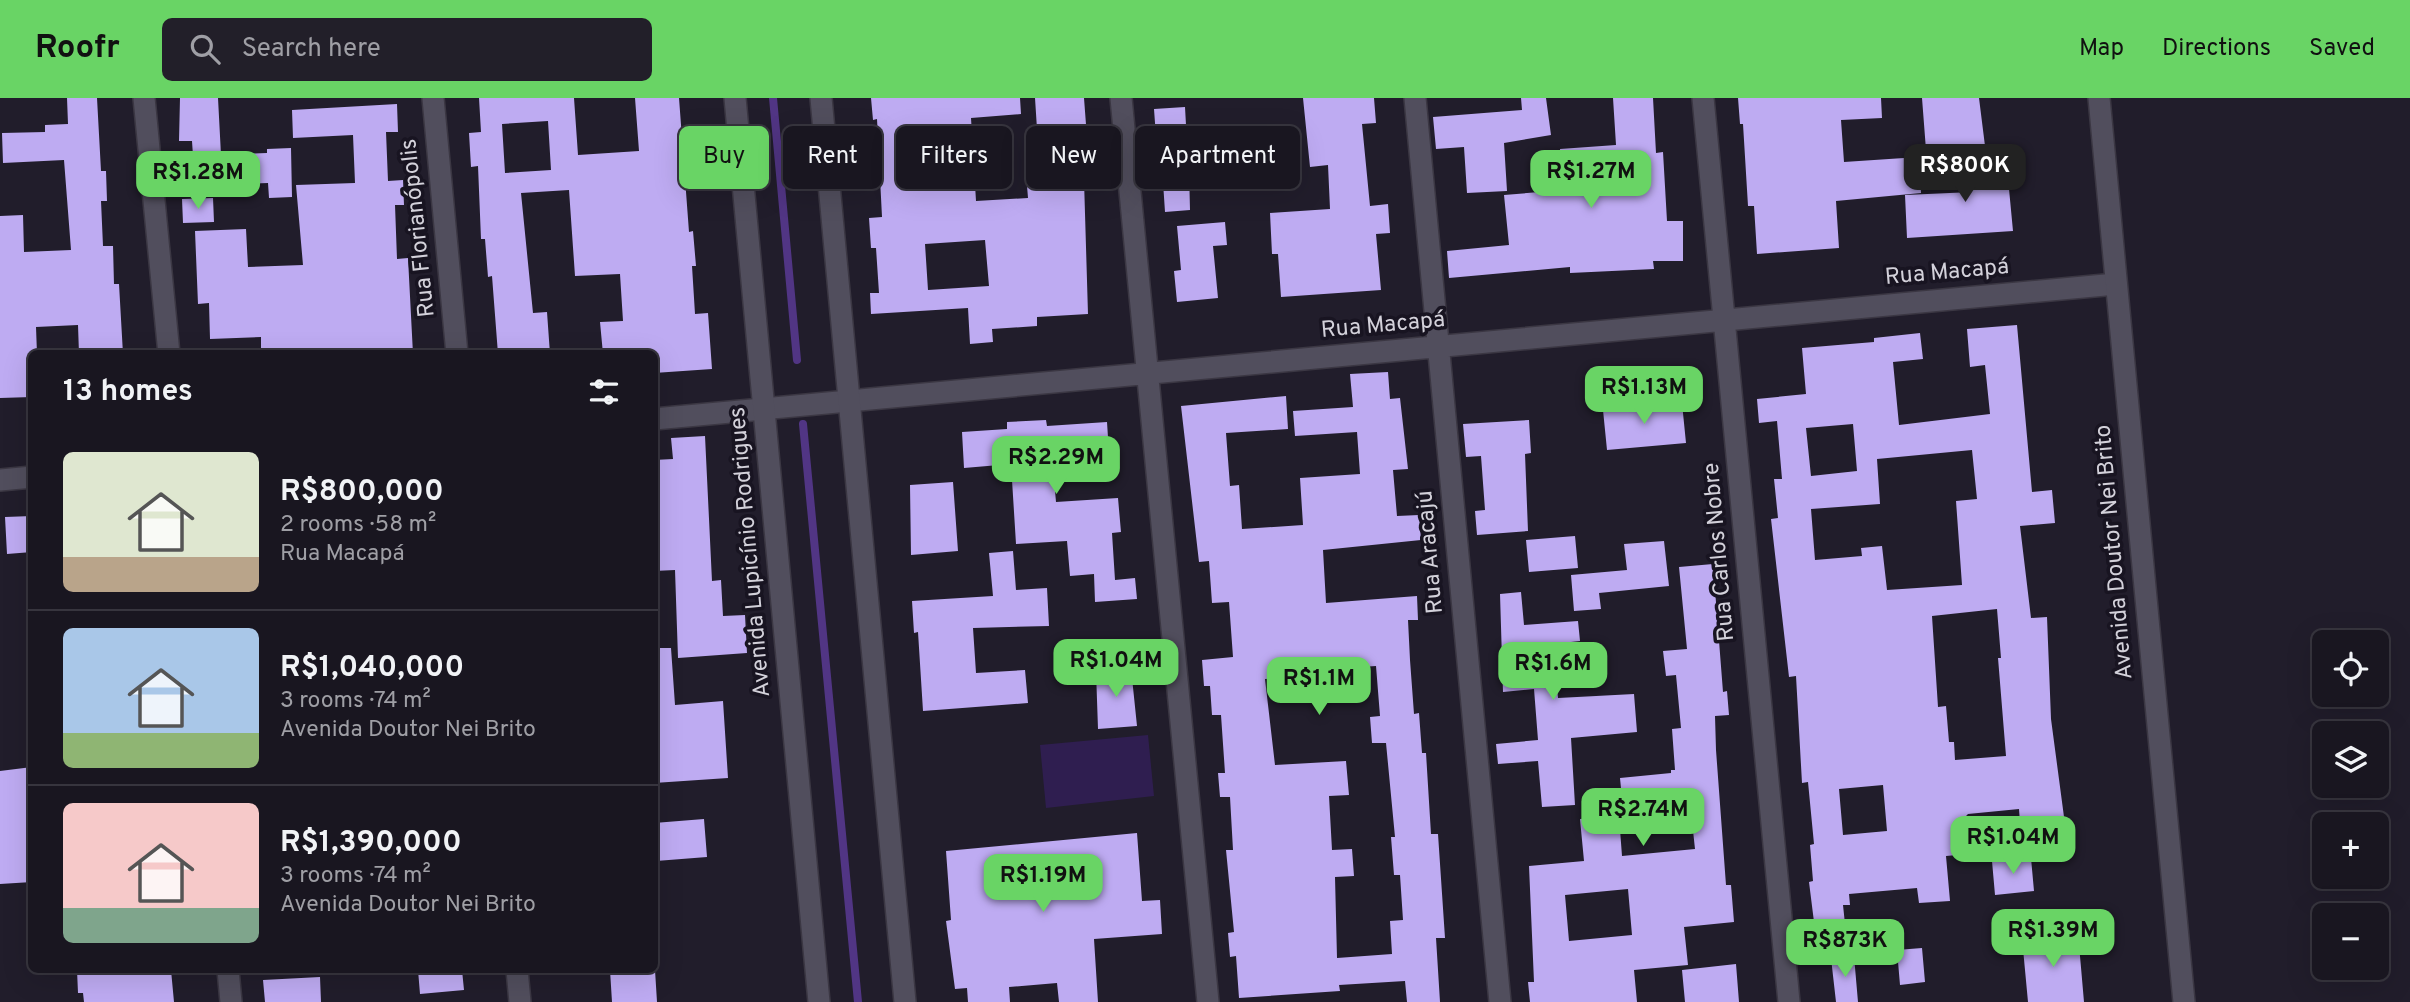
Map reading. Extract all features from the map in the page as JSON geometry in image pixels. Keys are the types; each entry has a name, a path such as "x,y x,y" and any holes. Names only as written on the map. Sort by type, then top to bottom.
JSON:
{"street":[{"path":"144,98 169,350"},
{"name":"Rua Florianópolis","path":"433,98 457,350"},
{"name":"Avenida Lupicínio Rodrigues","path":"735,98 820,1002"},
{"path":"821,98 905,1002"},
{"path":"1121,98 1208,1002"},
{"name":"Rua Aracajú","path":"1415,98 1500,1002"},
{"name":"Rua Carlos Nobre","path":"1703,98 1789,1002"},
{"name":"Avenida Doutor Nei Brito","path":"2099,98 2184,1002"},
{"name":"Rua Macapá","path":"658,419 2116,284"},
{"path":"0,480 28,477"},
{"path":"228,973 231,1002"},
{"path":"517,973 520,1002"}],"shaded area":[{"path":"1148,735 1154,796 1046,808 1040,745"}],"building":[{"path":"67,98 97,98 101,171 106,171 107,201 101,201 103,246 113,246 114,284 119,284 123,350 79,350 78,325 36,327 37,350 28,350 28,397 0,398 0,216 23,215 24,252 71,250 64,160 3,163 2,133 45,132 45,125 68,124"},
{"path":"180,98 218,98 221,155 267,153 267,149 291,148 292,197 269,198 268,183 195,186 192,141 179,141"},
{"path":"479,98 574,98 578,155 639,151 635,98 679,98 679,189 686,189 689,232 693,231 696,266 692,266 695,314 708,313 712,369 658,373 658,350 603,350 600,322 623,321 620,274 575,276 569,190 521,193 533,313 547,312 550,350 498,350 492,276 488,277 485,239 481,239 478,166 471,167 469,133 481,132","holes":["548,121 551,170 505,173 502,124"]},
{"path":"871,98 1020,98 1021,114 971,118 971,126 896,126 896,189 975,189 976,201 1028,198 1027,189 1084,189 1088,314 1037,317 1037,326 992,329 993,342 970,344 968,308 871,314 870,293 879,293 876,248 871,248 869,218 882,217 882,126 877,126 877,119 873,120","holes":["985,240 989,286 928,290 925,244"]},
{"path":"1035,98 1084,98 1086,126 1037,126"},
{"path":"1303,98 1374,98 1376,123 1362,124 1370,206 1388,204 1390,233 1376,234 1381,290 1281,297 1278,254 1272,254 1270,213 1330,209 1328,165 1310,167"},
{"path":"1521,98 1546,98 1551,135 1504,143 1507,191 1467,193 1464,147 1436,149 1433,117 1522,110"},
{"path":"1613,98 1653,98 1656,153 1663,152 1667,221 1683,221 1683,261 1653,261 1654,269 1570,273 1570,267 1449,278 1447,251 1509,245 1504,195 1563,190 1560,149 1616,145"},
{"path":"1738,98 1881,98 1882,118 1841,120 1844,162 1919,157 1921,193 1836,201 1839,248 1757,254 1754,206 1748,206 1743,124 1740,124"},
{"path":"1922,98 1979,98 1985,146 1926,150"},
{"path":"397,104 398,132 386,132 388,181 403,180 404,205 395,205 397,259 408,258 413,350 261,350 261,337 210,339 209,303 198,304 195,231 246,229 248,267 303,265 296,185 355,183 353,135 293,138 292,110"},
{"path":"1185,107 1186,126 1155,126 1154,109"},
{"path":"2003,151 2005,189 2009,189 2013,231 1907,238 1905,195 1972,192 1971,152"},
{"path":"1163,189 1189,189 1190,210 1165,212"},
{"path":"213,198 214,222 183,223 182,199"},
{"path":"1225,222 1227,245 1213,246 1218,298 1177,302 1174,271 1181,270 1177,226"},
{"path":"2017,325 2032,492 2052,490 2055,523 2020,526 2031,618 2047,617 2051,719 2068,847 2022,851 2019,809 1968,814 1965,817 1968,854 1946,856 1950,901 1919,903 1917,888 1849,894 1850,905 1843,905 1847,943 1817,946 1809,882 1813,881 1810,845 1814,844 1808,782 1802,783 1796,676 1789,677 1771,519 1778,518 1774,479 1782,479 1777,421 1759,423 1757,399 1806,394 1802,348 1874,342 1874,338 1920,333 1923,359 1893,362 1899,425 1990,414 1985,365 1970,367 1967,329","holes":["1853,424 1857,471 1811,476 1806,428","1972,450 1977,499 1956,501 1962,585 1887,590 1882,546 1861,548 1862,556 1815,560 1811,509 1880,504 1877,459","1997,609 2006,756 1955,760 1954,742 1949,742 1946,706 1938,707 1932,616","1883,785 1887,831 1843,835 1839,789"]},
{"path":"1388,372 1390,399 1400,398 1408,469 1393,470 1397,516 1419,515 1421,540 1323,550 1326,603 1417,596 1418,620 1408,620 1410,660 1414,714 1419,713 1422,753 1426,753 1431,834 1438,834 1445,938 1436,938 1440,1002 1407,1002 1405,981 1339,985 1340,991 1239,998 1236,956 1230,957 1228,933 1234,932 1226,850 1233,850 1230,797 1220,797 1218,773 1225,773 1221,715 1212,715 1210,686 1204,686 1202,660 1233,657 1229,602 1212,603 1209,561 1199,562 1181,406 1286,396 1288,429 1226,433 1230,486 1239,485 1242,529 1303,525 1300,478 1360,474 1357,432 1295,436 1293,411 1353,407 1350,374","holes":["1376,666 1380,716 1370,717 1372,743 1386,743 1395,837 1391,837 1394,875 1400,875 1403,920 1390,921 1392,954 1337,958 1335,877 1354,876 1352,849 1332,850 1329,796 1349,795 1346,761 1275,765 1265,679 1314,676 1314,670"]},
{"path":"1682,403 1686,443 1607,450 1603,410"},
{"path":"1046,420 1047,426 1107,422 1109,453 1052,457 1056,502 1118,498 1121,532 1112,533 1115,580 1135,578 1137,599 1095,602 1094,574 1070,576 1067,541 1016,544 1011,464 964,468 962,432 1007,429 1007,422"},
{"path":"1529,420 1531,453 1525,454 1528,531 1477,535 1475,511 1485,510 1481,456 1466,457 1463,424"},
{"path":"705,436 712,581 721,580 723,616 745,615 747,653 678,658 675,570 658,571 658,460 673,459 671,438"},
{"path":"953,482 958,551 911,555 910,485"},
{"path":"28,516 28,552 7,554 5,517"},
{"path":"1575,536 1578,568 1529,572 1526,540"},
{"path":"1664,541 1669,586 1599,593 1601,609 1574,611 1571,575 1627,570 1624,544"},
{"path":"1013,551 1016,590 1047,588 1049,626 973,628 976,673 1025,670 1028,703 923,711 918,632 914,633 912,601 993,596 989,553"},
{"path":"1713,564 1723,692 1727,691 1729,715 1715,716 1716,750 1726,885 1731,885 1734,922 1684,927 1688,965 1634,970 1637,1002 1530,1002 1528,982 1534,982 1529,866 1584,861 1580,819 1619,816 1622,856 1695,849 1690,803 1623,809 1620,778 1671,773 1671,770 1675,770 1672,729 1681,728 1676,675 1666,676 1663,651 1687,649 1679,567","holes":["1628,889 1632,935 1569,941 1565,895"]},
{"path":"1521,592 1524,625 1578,621 1580,641 1553,644 1558,698 1634,694 1637,732 1571,738 1575,805 1542,807 1538,761 1498,764 1496,744 1538,740 1534,689 1503,692 1500,594"},
{"path":"658,648 671,648 675,705 723,701 728,778 658,783"},
{"path":"1131,668 1137,726 1098,729 1096,671"},
{"path":"28,768 28,882 0,884 0,771"},
{"path":"704,819 707,857 658,861 658,823"},
{"path":"1137,833 1142,901 1160,900 1162,934 1094,939 1098,1002 1059,1002 1057,983 1009,987 1010,1002 968,1002 967,988 955,989 946,921 951,920 946,851"},
{"path":"2031,858 2034,891 1995,895 1992,861"},
{"path":"2078,933 2084,1002 2028,1002 2022,938"},
{"path":"1922,948 1925,982 1900,985 1897,950"},
{"path":"1854,956 1858,1002 1836,1002 1831,958"},
{"path":"1736,964 1739,1002 1685,1002 1682,970"},
{"path":"77,973 171,973 174,1002 84,1002 83,993 78,993"},
{"path":"418,973 462,973 464,990 420,994"},
{"path":"610,973 655,973 657,1002 612,1002"},
{"path":"320,977 321,1002 265,1002 263,980"}],"waterway":[{"path":"773,98 797,360"},
{"path":"803,424 858,1002"}]}
